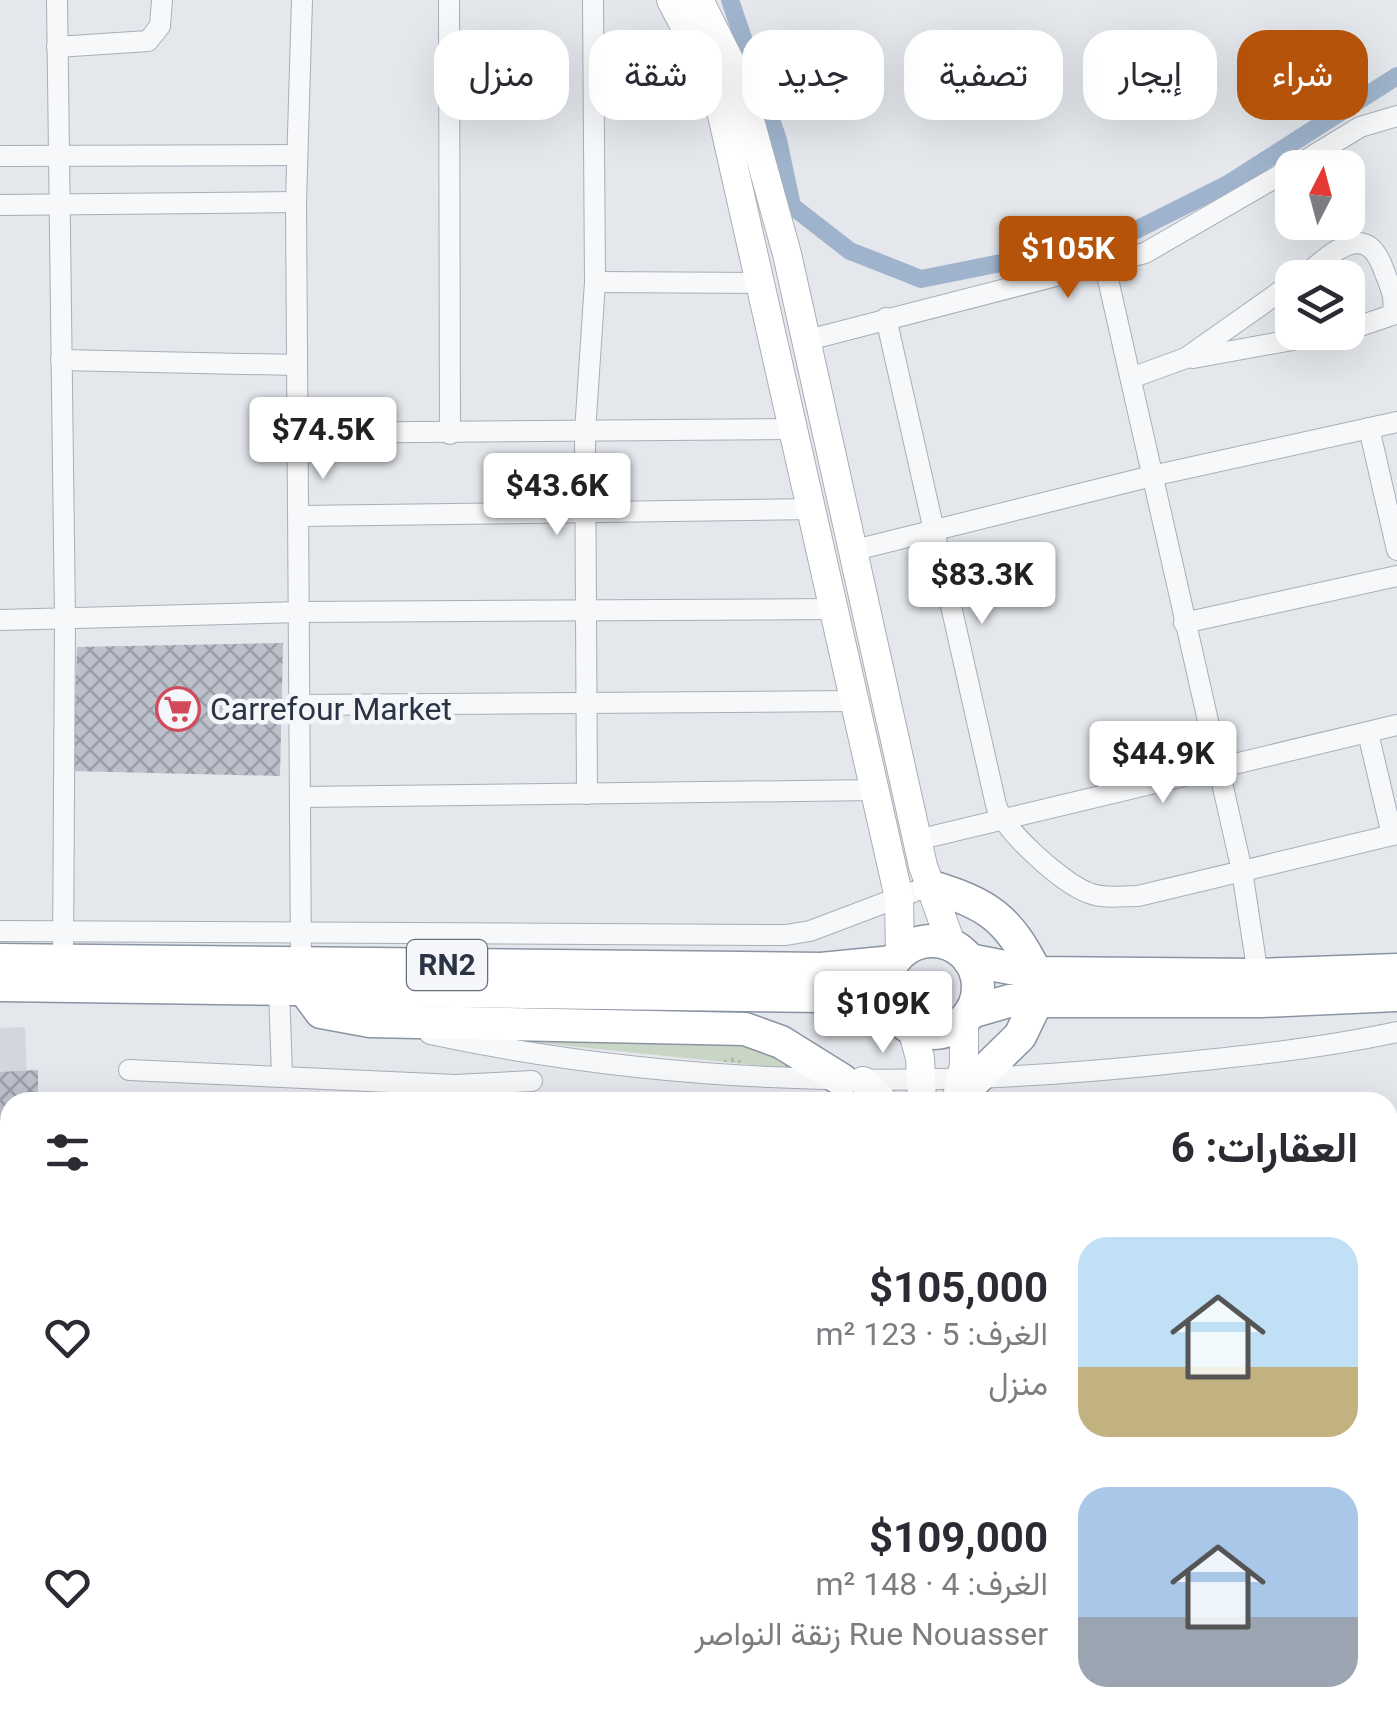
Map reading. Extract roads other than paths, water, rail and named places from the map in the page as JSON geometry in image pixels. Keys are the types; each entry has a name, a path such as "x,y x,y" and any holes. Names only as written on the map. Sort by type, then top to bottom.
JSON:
{"highway":[{"path":"914,892 977,902 1000,917 1017,937 1036,987 1020,1036 964,1088"},
{"name":"RN2","path":"0,986 296,969 821,969 897,958 930,942 1036,987 1262,1001 1397,995"},
{"name":"RN2","path":"0,960 63,947 296,969 822,996 901,1017 933,1033 1036,987 1397,970"},
{"path":"961,953 978,992 967,1017"},
{"path":"897,958 886,983 901,1017"},
{"path":"296,969 322,1012 370,1021 746,1029 781,1042 852,1080"}],"main road":[{"path":"670,0 715,84 876,790 914,892 961,953"},
{"path":"699,0 738,77 787,254 917,840 914,892 897,958"},
{"path":"901,1017 922,1092"},
{"path":"964,1088 967,1017"},
{"path":"852,1080 869,1092"}],"street":[{"path":"0,931 63,947 65,620 57,0"},
{"path":"57,46 148,41 160,26 162,0"},
{"path":"282,1076 296,969 301,797 296,202 302,0"},
{"path":"450,0 450,434"},
{"path":"587,794 585,432 595,282 593,0"},
{"path":"1322,150 1360,127 1397,116"},
{"path":"0,156 297,155"},
{"path":"804,341 1106,266 1176,239 1275,179"},
{"path":"0,204 296,202"},
{"path":"1327,260 1350,244 1369,244 1376,250 1394,297 1392,315 1365,324"},
{"path":"1106,266 1242,871 1258,975"},
{"path":"595,282 763,283"},
{"path":"1186,358 1275,295"},
{"path":"886,318 1001,819 1072,884 1092,894 1138,896 1394,834 1368,733"},
{"path":"1131,378 1186,358 1275,343"},
{"path":"61,360 298,365"},
{"path":"851,551 1152,476 1397,422"},
{"path":"1369,428 1397,550"},
{"path":"298,433 796,430"},
{"path":"299,516 814,509"},
{"path":"1184,623 1397,576"},
{"path":"0,620 300,612 836,608"},
{"path":"300,705 856,702"},
{"path":"917,840 1397,725"},
{"path":"301,797 876,790"},
{"path":"296,969 786,935 914,892"},
{"path":"370,1021 522,1051 658,1068 852,1080 922,1092 1249,1056 1397,1032"},
{"path":"129,1070 532,1092 522,1051"}],"waterway":[{"path":"730,0 778,140 792,206 850,251 921,279 1116,240 1228,184 1397,76"}],"place":[{"name":"Carrefour Market","path":"178,709"}]}
